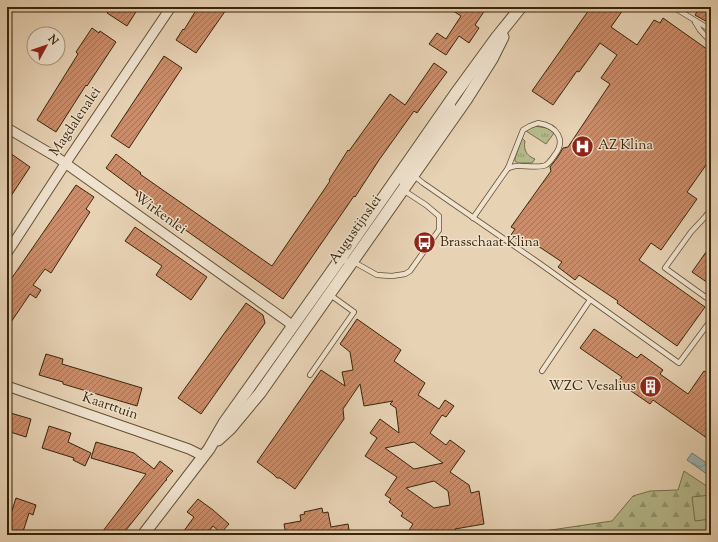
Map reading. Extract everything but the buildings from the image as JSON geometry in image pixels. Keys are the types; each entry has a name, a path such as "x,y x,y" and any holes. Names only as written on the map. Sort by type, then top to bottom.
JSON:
{"street":[{"name":"Magdalenalei","path":"7,253 171,7"},
{"name":"Augustijnslei","path":"206,452 230,429 260,393 403,190 412,172 466,100 492,59 521,7"},
{"name":"Augustijnslei","path":"143,535 206,452 224,423 339,262 452,99 496,38 513,19"},
{"name":"Wirkenlei","path":"7,128 65,164 293,326"},
{"name":"Kaarttuin","path":"7,386 189,449 206,452"}],"lane":[{"path":"673,7 711,30"},
{"path":"694,20 700,30 711,42"},
{"path":"452,99 454,108 412,172 474,218 679,363 711,320"},
{"path":"474,218 508,168 523,130 538,123 547,125 556,131 560,139 559,149 546,165 542,167 519,165 508,168"},
{"path":"339,262 352,261 377,275 402,275 410,271 432,242 439,230 439,216 426,205 403,190"},
{"path":"711,209 706,217 691,232 665,268 711,301"},
{"path":"310,375 354,312 329,294"},
{"path":"542,371 590,300"}],"green space":[{"path":"534,126 547,128 554,133 546,144 526,131"},
{"path":"522,138 525,141 526,152 535,159 532,163 518,163 515,161"},
{"path":"684,471 711,489 711,535 517,535 612,521 633,496 650,491 678,490"},
{"path":"711,495 711,519 695,521 692,497"}],"water":[{"path":"692,453 711,466 711,477 687,460"}],"place":[{"name":"AZ Klina","path":"583,146"},
{"name":"Brasschaat Klina","path":"424,243"},
{"name":"WZC Vesalius","path":"651,387"}]}
